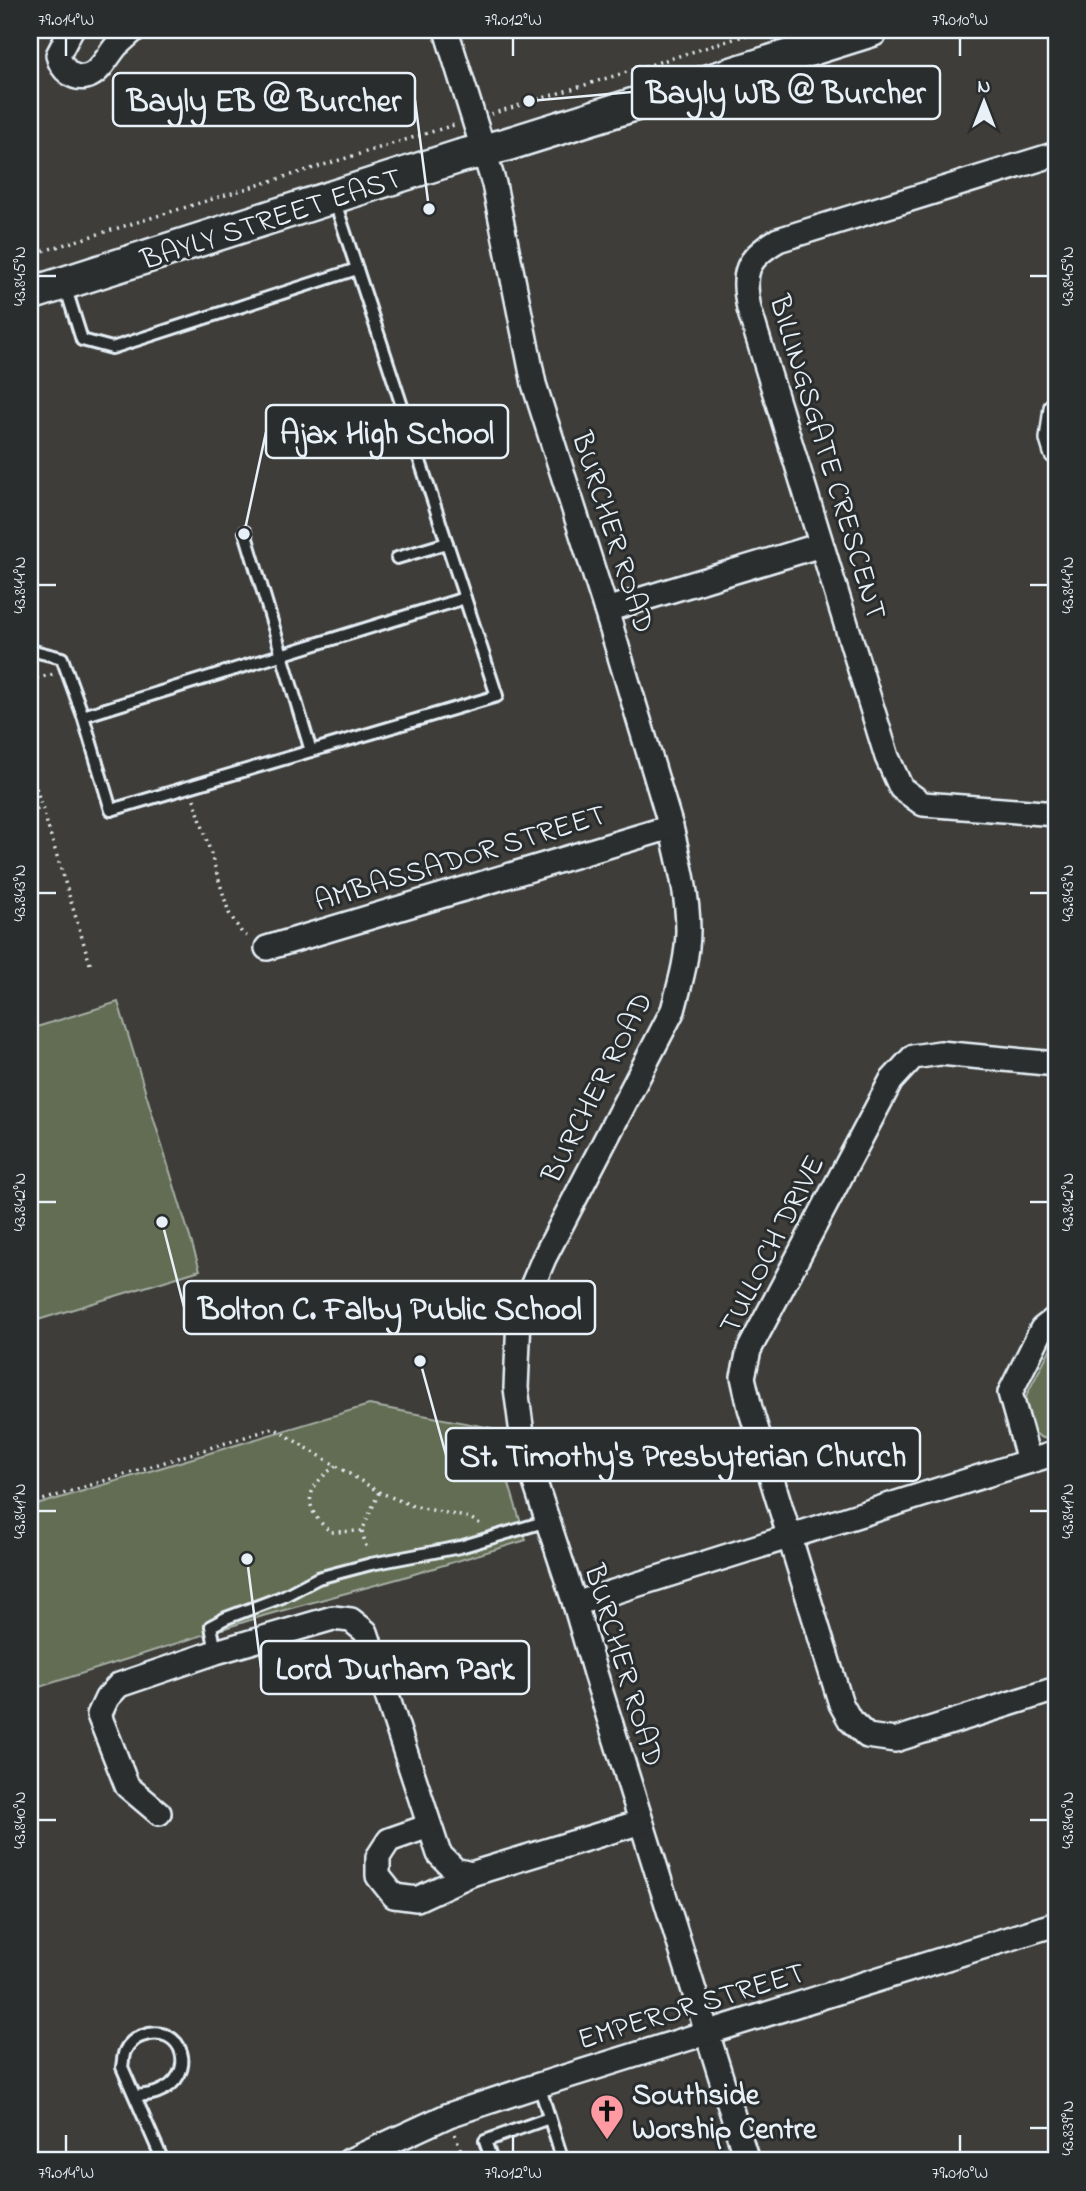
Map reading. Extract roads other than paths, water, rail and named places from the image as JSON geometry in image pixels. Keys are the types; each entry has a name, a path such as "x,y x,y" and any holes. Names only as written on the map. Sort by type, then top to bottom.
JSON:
{"main road":[{"name":"BAYLY STREET EAST","path":"30,294 872,30"}],"street":[{"path":"71,30 58,55 60,65 69,74 81,77 92,74 134,30"},
{"name":"BURCHER ROAD","path":"446,30 494,184 534,384 671,827 680,863 688,929 684,970 673,1010 544,1258 519,1317 516,1388 524,1449 575,1604 747,2161"},
{"name":"BILLINGSGATE CRESCENT","path":"1056,154 778,240 760,250 749,265 745,287 748,309 887,757 901,788 923,804 1056,814"},
{"path":"1056,408 1052,439 1056,452"},
{"path":"606,610 821,545"},
{"name":"AMBASSADOR STREET","path":"267,948 671,827"},
{"name":"TULLOCH DRIVE","path":"1056,1064 940,1053 913,1057 891,1081 749,1350 743,1377 750,1408 841,1704 850,1720 867,1737 895,1740 1056,1689"},
{"path":"1028,1461 1010,1394 1042,1329 1056,1318"},
{"path":"575,1604 1056,1453"},
{"path":"159,1813 127,1786 99,1716 107,1698 119,1685 216,1652 333,1618 351,1620 366,1632 439,1854 455,1870 471,1874"},
{"path":"429,1826 389,1840 378,1857 378,1876 394,1896 417,1899 471,1874 641,1822"},
{"name":"EMPEROR STREET","path":"349,2161 449,2115 1056,1924"}],"lane":[{"path":"30,650 62,658 83,716 111,810 497,696 334,198"},
{"path":"64,283 82,340 112,348 357,269"},
{"path":"245,532 311,751"},
{"path":"397,558 447,543"},
{"path":"83,716 465,598"},
{"path":"216,1652 211,1626 282,1597 318,1578 371,1564 460,1547 547,1521"},
{"path":"136,2095 157,2093 170,2086 181,2074 184,2060 180,2046 167,2036 151,2033 135,2038 125,2051 122,2067 163,2161"},
{"path":"539,2085 562,2161"},
{"path":"492,2161 485,2141 549,2118"}],"place":[{"name":"Bayly WB @ Burcher","path":"529,101"},
{"name":"Bayly EB @ Burcher","path":"429,209"},
{"name":"Ajax High School","path":"244,534"},
{"name":"Bolton C. Falby Public School","path":"162,1222"},
{"name":"St. Timothy's Presbyterian Church","path":"420,1361"},
{"name":"Lord Durham Park","path":"247,1559"},
{"name":"Southside Worship Centre","path":"607,2141"}]}
